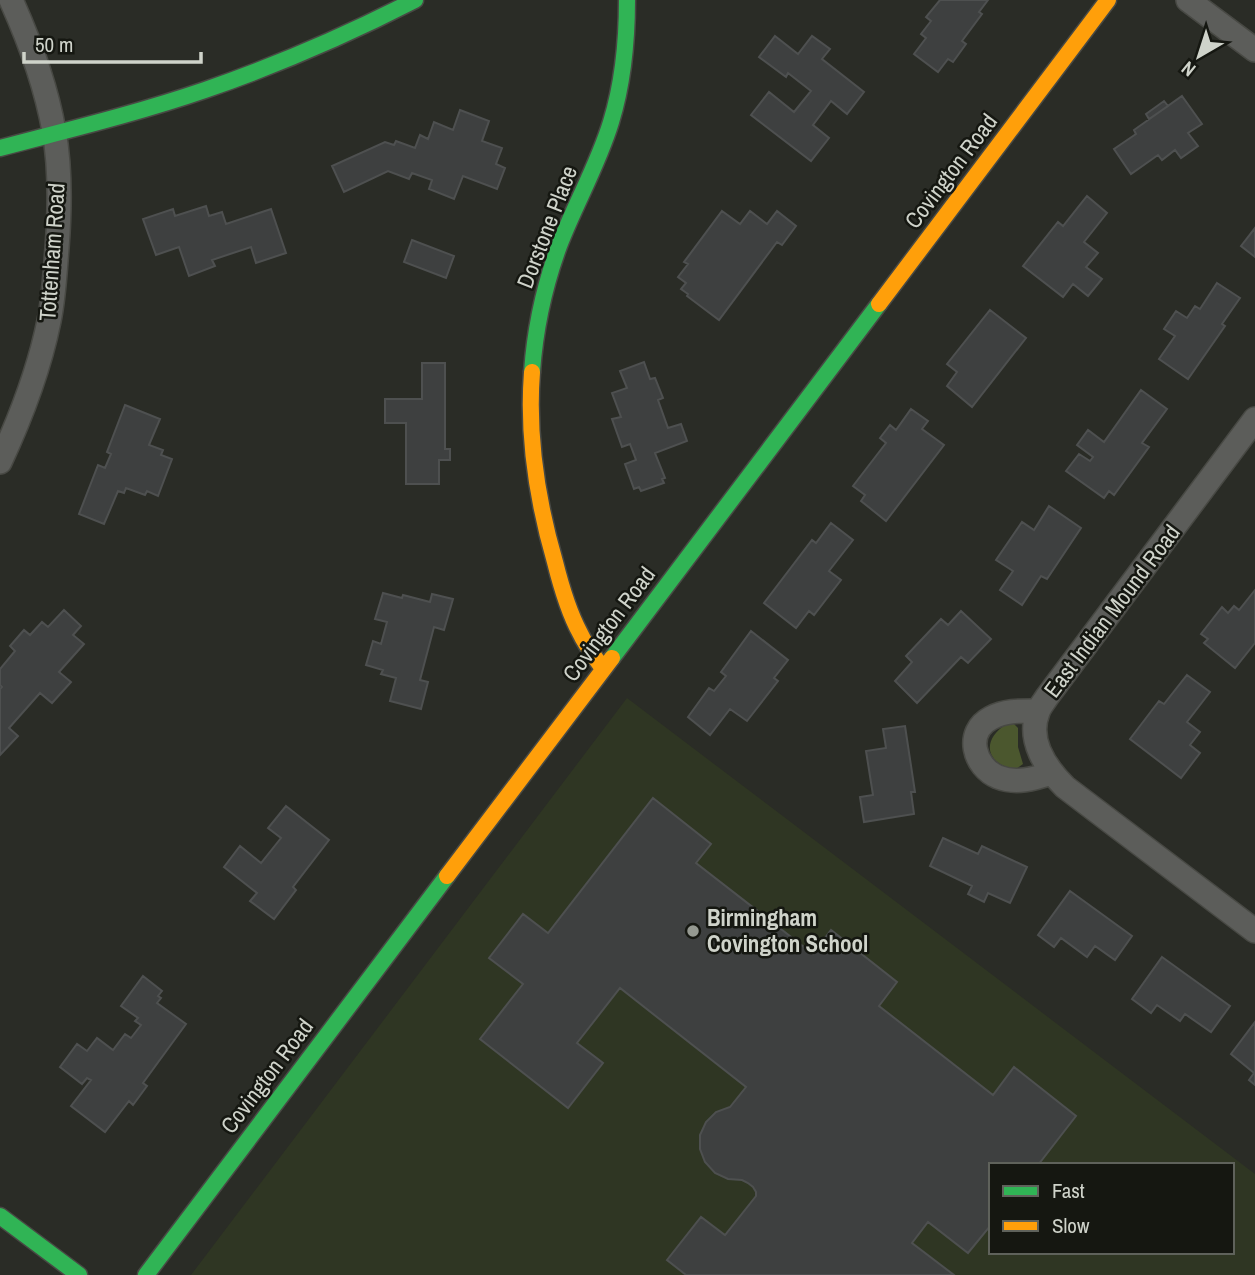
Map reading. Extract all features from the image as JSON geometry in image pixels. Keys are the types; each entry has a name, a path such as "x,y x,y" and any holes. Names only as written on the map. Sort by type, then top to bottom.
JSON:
{"street":[{"name":"Tottenham Road","path":"0,462 35,376 49,321 55,283 61,201 49,106 27,35 11,0"},
{"path":"0,148 169,101 232,80 335,39 415,0"},
{"name":"Dorstone Place","path":"603,669 573,621 555,565 535,477 531,439 531,396 537,321 559,248 607,136 615,107 626,44 627,0"},
{"name":"Covington Road","path":"146,1275 1108,0"},
{"path":"1188,0 1255,50"},
{"name":"East Indian Mound Road","path":"1255,419 1047,697 1038,711 1035,724 1036,740 1051,773 1073,793 1255,931"},
{"path":"1038,711 1014,710 987,719 978,729 974,743 975,753 987,770 999,777 1032,779 1051,773"},
{"path":"0,1216 79,1275"}],"shaded area":[{"name":"Birmingham Covington School","path":"627,698 1255,1174 1255,1275 191,1275"}],"green space":[{"path":"1007,724 1014,724 1018,728 1018,747 1023,764 1016,769 998,762 990,751 993,737"}],"building":[{"path":"940,0 988,0 979,12 982,14 962,41 966,44 953,62 948,59 938,72 914,54 926,38 921,34 931,21 926,17"},
{"path":"775,36 798,54 812,36 830,49 822,59 864,92 847,114 831,101 813,125 829,138 811,161 751,115 769,92 794,112 811,91 788,73 786,77 759,57"},
{"path":"1182,96 1202,124 1188,133 1198,146 1181,158 1175,150 1162,160 1158,155 1131,174 1114,149 1136,134 1134,130"},
{"path":"1164,101 1168,106 1149,119 1146,114"},
{"path":"460,110 489,121 482,141 502,148 496,164 505,168 497,189 463,176 454,199 429,189 432,180 412,173 409,179 388,171 344,192 332,166 385,142 394,145 396,141 415,148 420,135 428,139 434,122 453,130"},
{"path":"1087,196 1107,213 1084,242 1098,253 1086,267 1102,279 1088,296 1073,284 1063,297 1023,266 1058,222 1063,226"},
{"path":"206,206 209,216 222,212 226,224 271,209 286,253 256,263 251,247 212,260 215,266 189,276 179,247 156,255 143,219 173,209 175,216"},
{"path":"722,211 740,224 750,211 767,224 777,211 796,226 782,245 777,242 719,320 687,296 681,289 686,283 678,277 688,264 684,262"},
{"path":"1255,228 1255,257 1241,246"},
{"path":"412,240 454,256 446,278 404,262"},
{"path":"1217,283 1240,298 1222,324 1225,326 1188,379 1159,359 1175,336 1164,329 1176,311 1187,318 1195,306 1200,309"},
{"path":"990,310 1026,338 972,407 947,386 957,372 947,364"},
{"path":"644,362 650,379 655,378 663,398 658,400 668,428 681,424 687,441 655,453 665,478 662,479 664,483 641,491 639,487 634,489 625,464 636,460 630,444 622,447 612,419 621,417 612,393 627,388 620,371"},
{"path":"422,363 445,363 445,449 450,449 450,460 439,460 439,484 406,484 406,423 385,423 385,399 422,399"},
{"path":"1141,390 1167,409 1142,443 1149,447 1114,495 1109,491 1104,498 1066,471 1079,454 1090,461 1093,457 1077,445 1088,430 1104,442"},
{"path":"125,405 160,419 149,445 163,450 161,455 172,459 158,496 147,491 145,495 126,488 124,493 118,491 104,524 79,514 98,465 105,468 111,454 107,452"},
{"path":"911,409 928,421 922,429 944,445 886,521 861,501 865,495 853,486 886,443 880,438 890,425 896,430"},
{"path":"1049,506 1081,528 1047,579 1041,576 1022,605 1000,590 1013,571 996,560 1022,522 1034,530"},
{"path":"831,523 853,540 829,571 841,580 814,615 809,611 796,628 764,603 812,540 816,543"},
{"path":"1255,590 1255,643 1235,668 1204,643 1208,639 1201,634 1222,607 1228,613 1234,606 1239,610"},
{"path":"383,593 430,602 432,594 453,599 444,630 434,627 420,680 428,682 421,709 390,701 396,678 381,674 383,670 366,665 373,641 381,644 387,622 375,619"},
{"path":"64,610 81,626 73,635 84,644 59,672 71,682 52,703 40,693 9,728 18,736 0,755 0,669 15,651 10,646 24,630 30,635 42,622 48,627"},
{"path":"961,611 991,639 968,663 961,657 917,703 895,681 912,662 906,656 941,619 948,625"},
{"path":"751,631 788,660 774,678 778,681 747,721 730,709 710,735 688,717 709,688 714,691 726,676 721,672"},
{"path":"1187,675 1210,692 1187,722 1200,732 1190,745 1200,753 1181,778 1130,739 1159,701 1164,704"},
{"path":"905,726 915,792 911,792 914,814 864,822 860,797 873,795 866,751 886,748 883,729"},
{"path":"653,798 711,844 696,863 813,954 831,930 897,982 879,1006 993,1095 1014,1067 1076,1116 1040,1163 989,1163 989,1227 968,1253 928,1222 912,1243 954,1275 686,1275 667,1260 701,1217 725,1235 756,1196 753,1187 748,1183 715,1173 705,1162 700,1149 700,1135 706,1122 716,1112 730,1107 746,1087 620,988 577,1043 603,1063 568,1108 480,1039 523,984 489,958 523,914 548,933"},
{"path":"286,806 329,840 293,887 296,890 274,919 250,901 257,893 224,867 240,846 261,863 281,838 268,828"},
{"path":"943,838 978,854 982,846 1027,867 1010,903 988,893 984,902 968,894 972,886 930,866"},
{"path":"1070,891 1132,936 1115,960 1095,946 1087,957 1061,938 1054,947 1038,935"},
{"path":"1162,957 1230,1006 1211,1032 1185,1014 1180,1021 1157,1005 1151,1013 1132,999"},
{"path":"143,976 162,991 157,1003 186,1024 143,1083 147,1086 133,1105 129,1101 105,1132 71,1106 91,1080 87,1078 82,1084 60,1067 77,1044 87,1051 97,1038 113,1050 125,1034 131,1038 141,1025 135,1021 138,1018 121,1006"},
{"path":"1255,1022 1255,1085 1249,1080 1254,1073 1231,1054"}],"traffic: fast":[{"path":"0,148 129,114 205,90 312,49 415,0"},
{"path":"532,372 535,340 549,277 565,230 600,154 619,92 624,62 627,0"},
{"path":"612,658 879,304"},
{"path":"146,1275 447,876"},
{"path":"0,1216 79,1275"}],"traffic: slow":[{"path":"879,304 1108,0"},
{"path":"532,372 532,444 538,492 549,539 572,616 603,669"},
{"path":"447,876 612,658"}],"place":[{"name":"Birmingham Covington School","path":"693,931"}]}
